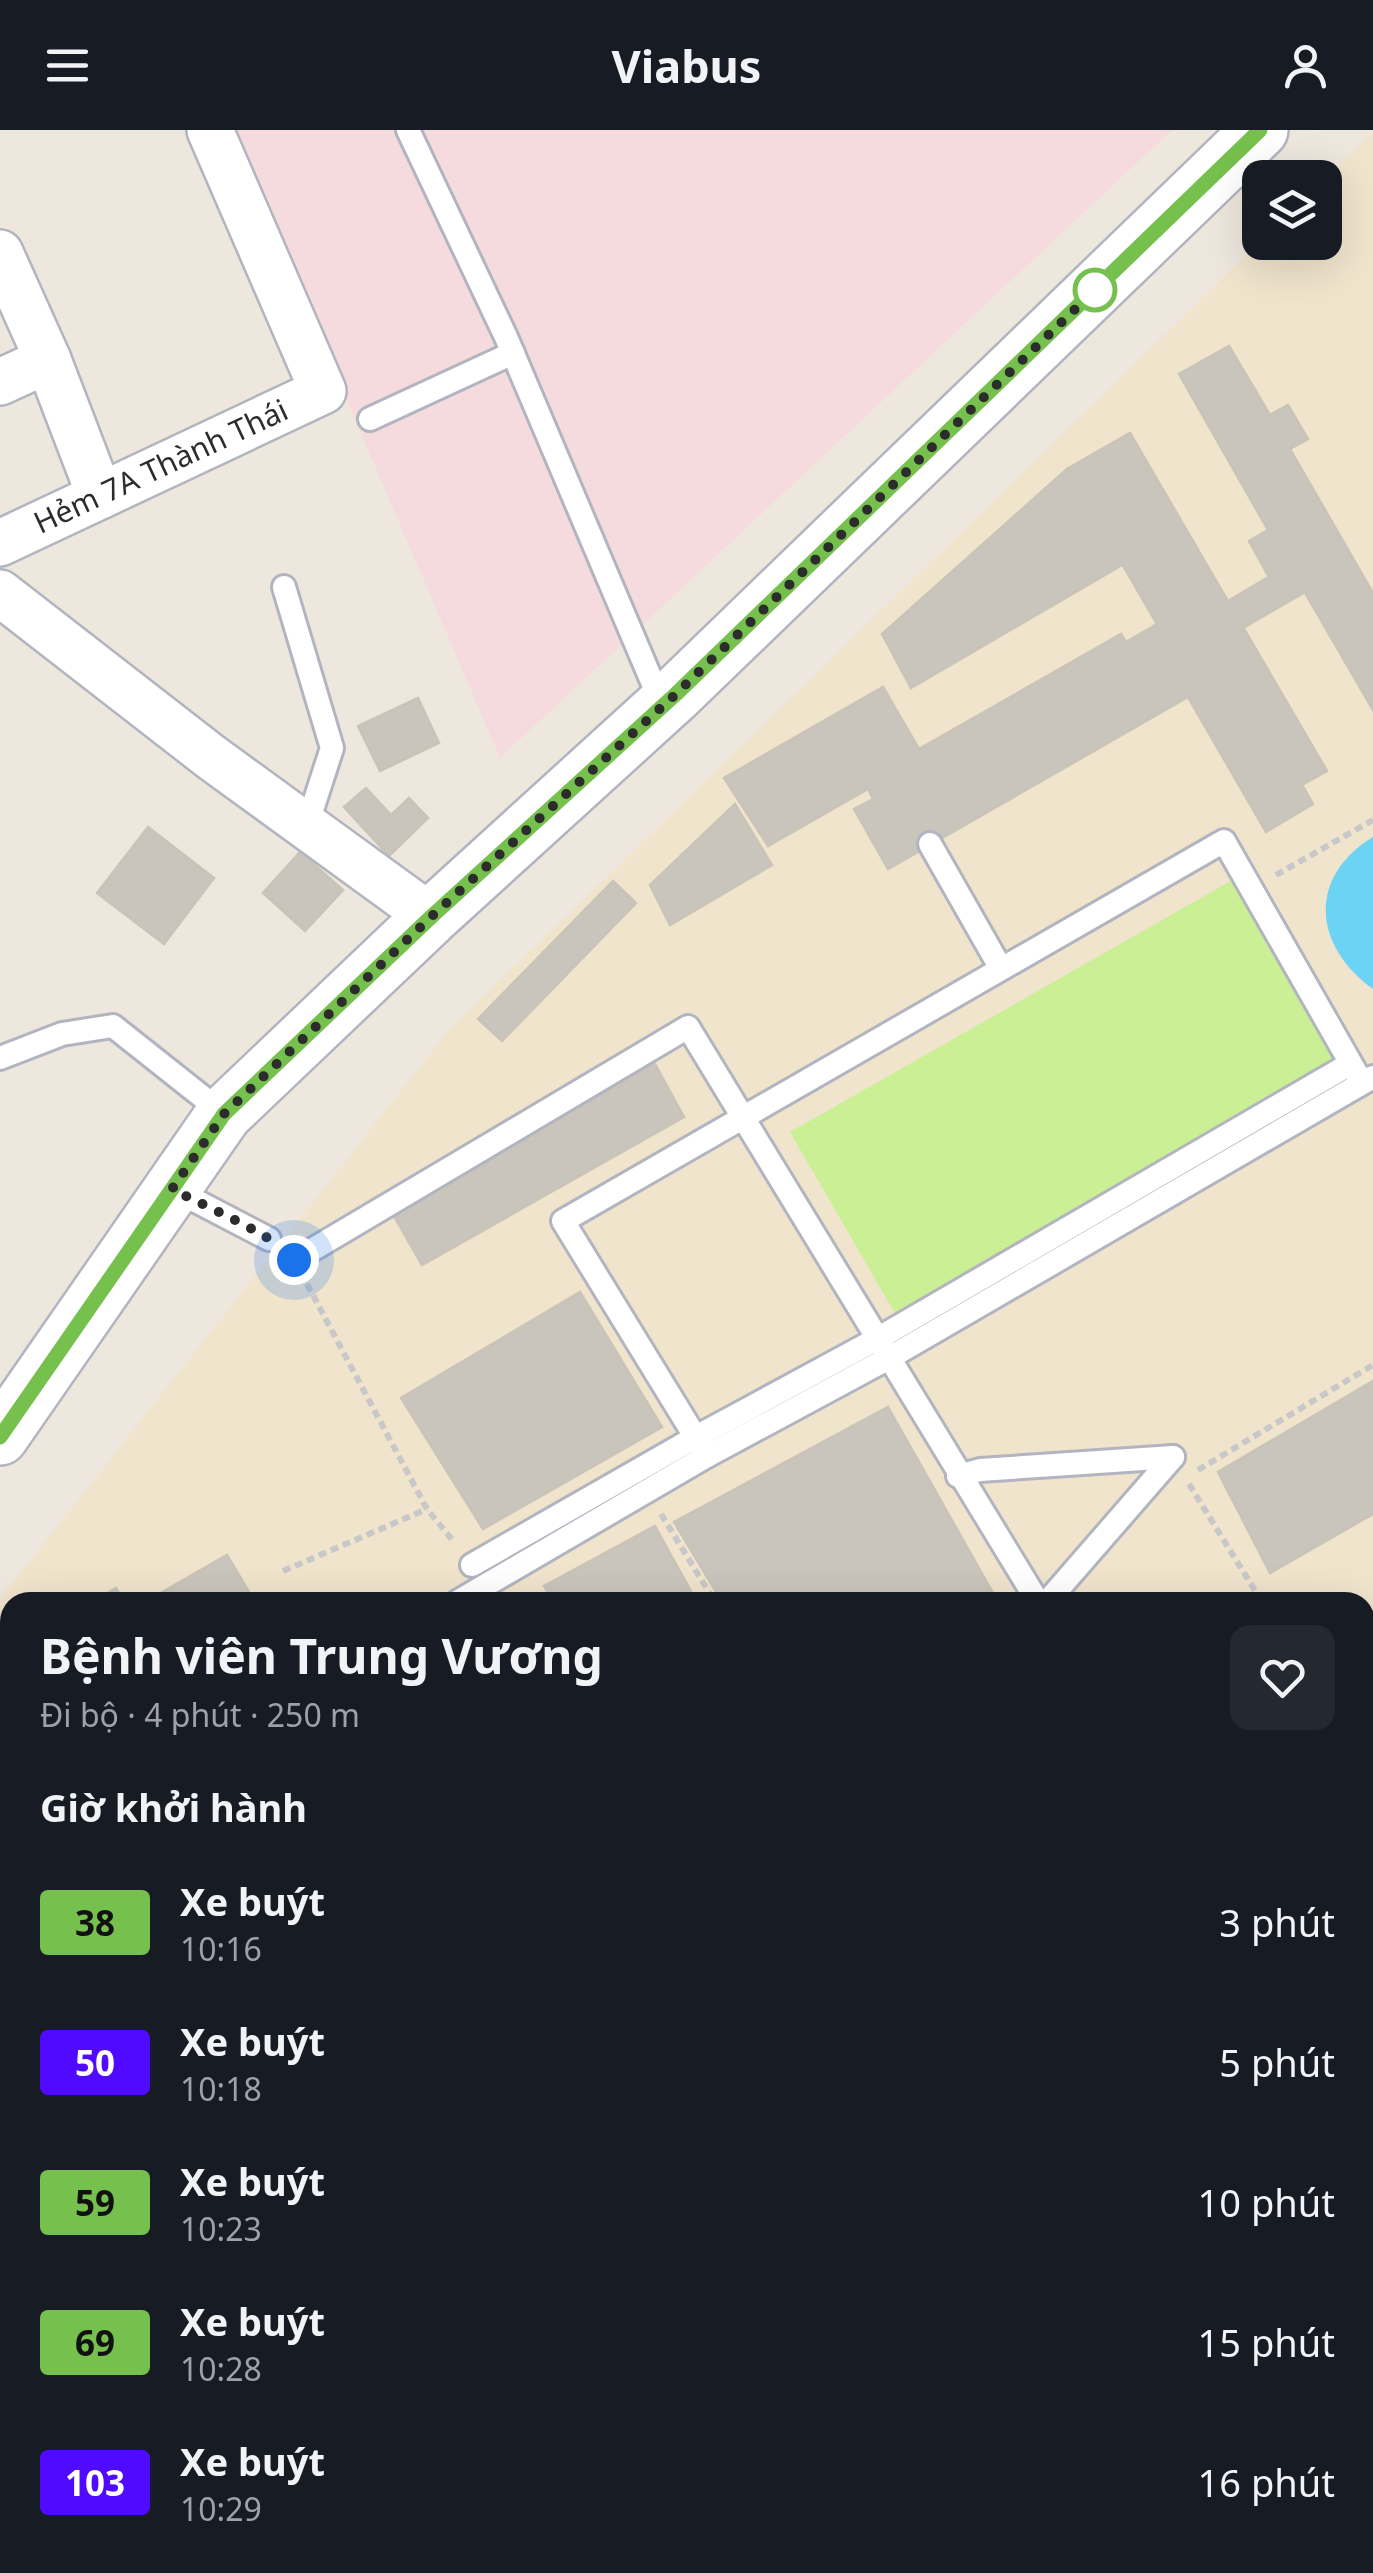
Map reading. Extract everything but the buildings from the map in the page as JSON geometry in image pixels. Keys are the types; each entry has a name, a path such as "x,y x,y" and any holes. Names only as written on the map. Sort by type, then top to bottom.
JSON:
{"main road":[{"path":"0,1437 224,1114 662,705 1260,130"}],"street":[{"name":"Hẻm 7A Thành Thái","path":"0,542 322,391 210,130"},
{"path":"0,253 48,360 100,496"},
{"path":"0,382 48,360"},
{"path":"0,593 211,757 431,917"}],"lane":[{"path":"408,130 513,353 662,705"},
{"path":"370,420 513,353"},
{"path":"284,588 332,748 306,828"},
{"path":"472,1565 701,1447 883,1348 1362,1075 1224,840 563,1221 701,1447"},
{"path":"930,844 1000,967"},
{"path":"0,1058 62,1034 114,1026 224,1114"},
{"path":"294,1260 688,1027 1032,1592"},
{"path":"172,1189 269,1239"},
{"path":"474,1592 646,1492 701,1447"},
{"path":"958,1476 1008,1468 1173,1457 1057,1592"}],"path":[{"path":"1253,888 1373,820"},
{"path":"294,1260 427,1509 472,1565"},
{"path":"1256,1592 1185,1478 1373,1365"},
{"path":"646,1492 709,1592"},
{"path":"283,1571 427,1509"}],"shaded area":[{"path":"231,130 1172,130 500,758"},
{"path":"1373,132 1373,1592 6,1592 449,1030 1242,259 1342,260 1342,162"}],"green space":[{"path":"1236,878 1342,1061 896,1315 790,1132"}],"water":[{"path":"1373,837 1373,989 1338,953 1329,933 1326,912 1328,891 1337,872 1352,853"}],"bus line":[{"name":"38","path":"0,1437 224,1114 431,917 676,694 1260,130"}],"route":[{"path":"294,1260 290,1252 269,1239 172,1189 224,1114 431,917 676,694 1095,290"}]}
